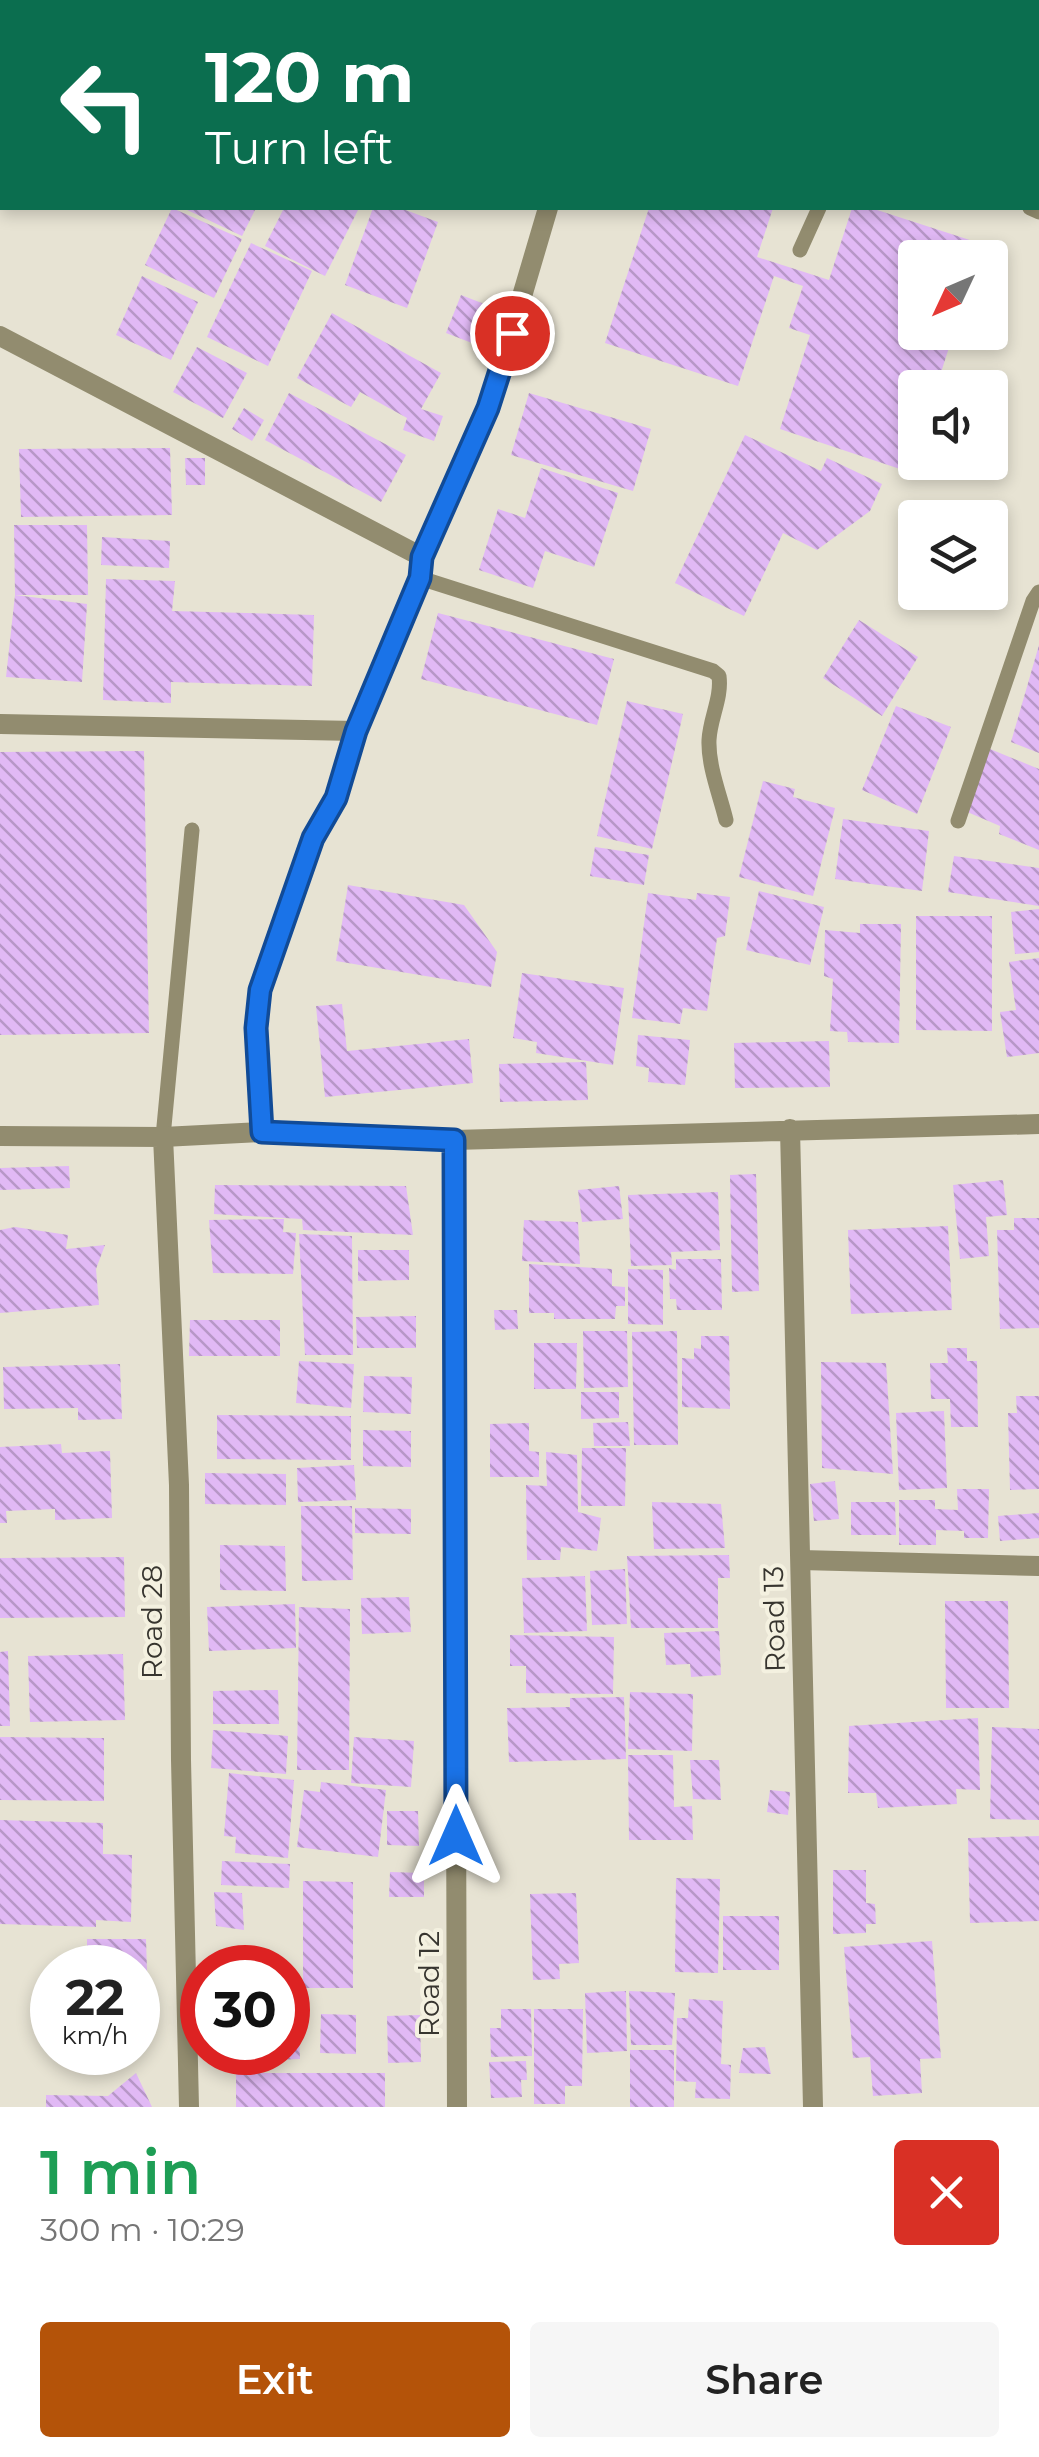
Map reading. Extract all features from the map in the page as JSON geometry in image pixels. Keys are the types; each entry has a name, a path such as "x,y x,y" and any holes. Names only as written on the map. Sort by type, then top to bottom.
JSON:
{"street":[{"path":"262,1132 256,1028 260,990 313,838 336,798 356,731 488,408 547,210"},
{"path":"0,336 421,568"},
{"path":"0,724 356,731"},
{"path":"0,1136 162,1137 262,1132 454,1140 1039,1124"},
{"name":"Road 13","path":"790,1129 813,2107"},
{"name":"Road 28","path":"162,1137 179,1485 189,2107"},
{"name":"Road 12","path":"454,1140 457,2107"},
{"path":"801,1560 1039,1566"}],"lane":[{"path":"800,250 818,210"},
{"path":"421,568 713,670 721,687 709,735 709,752 726,820"},
{"path":"958,821 1039,592"},
{"path":"162,1137 192,830"}],"building":[{"path":"171,210 242,239 214,298 145,265"},
{"path":"187,210 255,210 242,236"},
{"path":"283,210 358,210 325,276 265,246"},
{"path":"372,210 405,210 438,222 407,308 345,285"},
{"path":"648,210 772,210 757,257 829,280 851,210 877,210 970,240 898,240 898,350 948,350 942,370 898,370 898,468 780,429 810,335 789,328 803,286 774,276 738,386 605,343"},
{"path":"251,243 312,271 268,366 207,337"},
{"path":"142,276 198,302 171,360 116,335"},
{"path":"461,295 487,305 472,343 446,333"},
{"path":"332,313 441,373 421,409 443,416 434,441 403,430 407,418 360,392 351,407 297,378"},
{"path":"197,347 247,373 223,418 173,392"},
{"path":"289,393 406,455 381,502 265,440"},
{"path":"529,393 651,429 633,491 511,455"},
{"path":"244,408 264,420 252,441 232,429"},
{"path":"745,435 821,471 827,458 882,484 870,511 817,550 783,533 744,616 675,583"},
{"path":"170,448 172,515 21,517 19,449"},
{"path":"185,458 205,458 205,485 186,485"},
{"path":"541,468 618,493 594,567 545,551 533,588 479,570 498,509 525,518"},
{"path":"14,525 87,525 88,595 15,595"},
{"path":"102,537 170,541 169,568 101,565"},
{"path":"106,579 175,581 172,611 314,615 312,686 171,682 171,703 103,700"},
{"path":"15,595 87,604 82,682 6,677"},
{"path":"438,613 614,659 597,725 421,679"},
{"path":"859,620 918,657 882,716 823,678"},
{"path":"1039,645 1039,753 1011,742"},
{"path":"627,701 683,714 652,849 597,836"},
{"path":"896,706 951,727 917,814 862,790"},
{"path":"990,749 1039,769 1039,850 999,834 1000,826 965,811"},
{"path":"144,751 149,1033 0,1035 0,752"},
{"path":"763,781 795,789 793,797 835,808 813,896 739,877"},
{"path":"843,819 929,831 922,891 835,879"},
{"path":"595,847 649,855 644,885 590,876"},
{"path":"954,856 1039,868 1039,906 948,892"},
{"path":"348,885 464,905 497,952 491,987 336,961"},
{"path":"759,891 824,907 810,965 746,950"},
{"path":"648,893 696,900 697,893 730,897 725,936 717,938 707,1011 683,1008 680,1024 632,1018"},
{"path":"1039,909 1039,952 1015,954 1011,912"},
{"path":"916,916 992,916 992,1031 916,1030"},
{"path":"860,924 901,924 899,1043 848,1042 847,1032 830,1031 833,979 824,976 825,930 860,933"},
{"path":"1039,958 1039,1053 1007,1057 1000,1012 1016,1010 1009,962"},
{"path":"522,973 624,988 613,1065 536,1053 537,1042 513,1038"},
{"path":"342,1004 347,1051 469,1039 473,1083 325,1097 316,1006"},
{"path":"638,1035 690,1040 685,1085 648,1082 649,1068 636,1066"},
{"path":"829,1041 830,1087 735,1088 734,1043"},
{"path":"586,1062 588,1100 500,1102 499,1064"},
{"path":"69,1166 70,1188 0,1190 0,1168"},
{"path":"756,1174 759,1291 732,1292 730,1175"},
{"path":"1003,1180 1007,1215 986,1217 989,1256 960,1259 953,1185"},
{"path":"215,1185 406,1186 413,1235 303,1230 302,1219 214,1214"},
{"path":"619,1186 623,1219 582,1222 578,1190"},
{"path":"718,1192 720,1250 671,1252 672,1265 631,1266 628,1195"},
{"path":"1014,1218 1039,1218 1039,1328 1000,1329 997,1230 1014,1230"},
{"path":"284,1219 283,1232 296,1233 293,1274 213,1273 209,1220"},
{"path":"524,1220 578,1222 580,1264 522,1261"},
{"path":"948,1226 952,1310 851,1314 848,1230"},
{"path":"15,1227 68,1235 66,1249 105,1245 96,1269 99,1305 0,1313 0,1230"},
{"path":"299,1234 352,1236 353,1355 305,1355"},
{"path":"358,1250 409,1250 409,1280 358,1281"},
{"path":"676,1259 721,1259 722,1310 677,1310 676,1299 670,1299 669,1268 676,1270"},
{"path":"529,1264 612,1269 612,1286 625,1287 625,1306 616,1306 615,1319 554,1319 554,1313 529,1313"},
{"path":"628,1269 663,1270 663,1325 628,1324"},
{"path":"494,1310 517,1310 518,1329 495,1330"},
{"path":"416,1316 416,1348 357,1348 356,1317"},
{"path":"190,1320 280,1320 280,1356 189,1356"},
{"path":"583,1331 627,1331 628,1387 584,1388"},
{"path":"677,1331 678,1445 634,1445 632,1332"},
{"path":"701,1336 729,1336 730,1409 682,1407 682,1358 694,1359 694,1348 701,1349"},
{"path":"534,1343 577,1343 576,1389 534,1389"},
{"path":"947,1348 967,1348 967,1361 977,1361 978,1427 951,1427 950,1399 931,1399 930,1363 948,1363"},
{"path":"299,1361 354,1364 351,1408 296,1403"},
{"path":"821,1362 886,1363 893,1474 822,1468"},
{"path":"120,1364 122,1419 78,1420 78,1408 4,1409 3,1367"},
{"path":"364,1376 412,1377 411,1414 363,1412"},
{"path":"581,1392 619,1392 619,1418 581,1419"},
{"path":"1016,1396 1039,1396 1039,1489 1010,1490 1008,1413 1017,1413"},
{"path":"944,1411 947,1488 899,1490 896,1413"},
{"path":"217,1415 351,1416 351,1460 217,1459"},
{"path":"628,1422 630,1446 594,1446 593,1423"},
{"path":"529,1423 529,1451 539,1452 539,1477 490,1477 490,1424"},
{"path":"363,1430 411,1431 411,1467 363,1466"},
{"path":"61,1444 62,1453 110,1451 112,1518 55,1520 55,1509 6,1511 7,1523 0,1523 0,1447"},
{"path":"582,1448 626,1448 625,1506 581,1506"},
{"path":"546,1452 577,1455 578,1512 601,1518 597,1551 561,1547 560,1560 527,1560 526,1485 547,1486"},
{"path":"354,1465 356,1500 298,1502 297,1468"},
{"path":"205,1473 286,1474 286,1505 205,1504"},
{"path":"835,1481 839,1519 814,1521 810,1484"},
{"path":"957,1489 989,1489 988,1538 964,1538 964,1531 936,1530 936,1545 899,1545 899,1500 935,1500 935,1509 958,1510"},
{"path":"652,1502 721,1504 725,1548 654,1549"},
{"path":"851,1502 895,1502 896,1535 851,1535"},
{"path":"301,1506 352,1506 353,1580 302,1581"},
{"path":"355,1508 411,1509 411,1534 355,1533"},
{"path":"1039,1513 1039,1538 1000,1541 998,1516"},
{"path":"220,1545 285,1546 286,1591 220,1590"},
{"path":"729,1555 730,1578 718,1578 718,1628 631,1628 627,1556"},
{"path":"124,1557 125,1617 0,1618 0,1558"},
{"path":"625,1569 627,1624 592,1625 590,1571"},
{"path":"585,1576 587,1631 524,1633 522,1578"},
{"path":"409,1597 411,1632 362,1634 361,1598"},
{"path":"945,1601 1008,1601 1009,1708 946,1708"},
{"path":"295,1604 296,1648 209,1651 207,1607"},
{"path":"299,1607 350,1609 349,1770 297,1770"},
{"path":"719,1631 721,1675 691,1677 690,1664 666,1665 664,1633"},
{"path":"510,1635 614,1637 613,1694 526,1693 526,1666 510,1666"},
{"path":"8,1651 10,1726 0,1726 0,1652"},
{"path":"123,1654 125,1720 30,1722 28,1656"},
{"path":"278,1690 279,1724 213,1724 213,1691"},
{"path":"630,1692 693,1694 692,1751 628,1749"},
{"path":"624,1697 626,1759 509,1762 507,1708 570,1707 570,1698"},
{"path":"978,1718 980,1790 956,1789 957,1804 878,1808 876,1793 848,1793 849,1726"},
{"path":"992,1727 1039,1729 1039,1820 990,1819"},
{"path":"213,1730 288,1736 286,1774 211,1768"},
{"path":"0,1737 104,1738 104,1801 0,1800"},
{"path":"354,1737 414,1741 411,1787 351,1783"},
{"path":"628,1755 673,1755 674,1807 692,1806 693,1840 629,1840"},
{"path":"690,1760 719,1760 721,1800 693,1799"},
{"path":"229,1773 294,1780 288,1858 235,1853 236,1837 224,1836"},
{"path":"321,1782 386,1790 378,1857 297,1847 304,1790 320,1792"},
{"path":"770,1790 790,1792 788,1815 767,1812"},
{"path":"387,1811 418,1811 419,1846 387,1845"},
{"path":"0,1820 103,1823 103,1854 132,1855 131,1922 96,1920 96,1927 0,1924"},
{"path":"1039,1836 1039,1921 970,1923 968,1838"},
{"path":"222,1861 290,1864 289,1888 221,1885"},
{"path":"833,1870 866,1870 866,1903 875,1904 876,1924 866,1924 866,1933 833,1934"},
{"path":"390,1872 424,1873 424,1897 389,1897"},
{"path":"676,1878 720,1879 718,1973 675,1972"},
{"path":"303,1881 353,1882 353,1988 310,1988 310,1945 303,1945"},
{"path":"214,1892 242,1893 244,1930 216,1926"},
{"path":"576,1893 579,1963 559,1964 560,1979 533,1980 530,1894"},
{"path":"723,1916 779,1916 779,1970 723,1970"},
{"path":"87,1939 146,1939 146,1945 87,1945"},
{"path":"932,1941 941,2058 920,2059 922,2093 873,2096 870,2057 853,2058 844,1947"},
{"path":"626,1991 627,2051 587,2053 585,1993"},
{"path":"629,1991 675,1993 672,2045 631,2045"},
{"path":"689,1999 723,2001 721,2064 731,2065 730,2099 695,2098 696,2082 676,2081 677,2018 688,2018"},
{"path":"501,2009 531,2009 532,2056 491,2057 490,2028 501,2028"},
{"path":"534,2009 583,2009 582,2086 565,2086 565,2104 534,2104"},
{"path":"321,2014 356,2015 356,2054 320,2053"},
{"path":"420,2015 421,2062 388,2063 387,2016"},
{"path":"765,2047 771,2074 739,2073 743,2048"},
{"path":"630,2050 674,2050 674,2107 630,2107"},
{"path":"526,2061 527,2080 521,2080 522,2097 491,2098 489,2062"},
{"path":"385,2073 385,2107 236,2107 236,2075"},
{"path":"137,2075 152,2107 46,2107 46,2095 108,2096"}],"route":[{"path":"456,1836 454,1140 262,1132 256,1028 260,990 313,838 336,798 356,731 420,578 422,557 488,408 512,333"}]}
